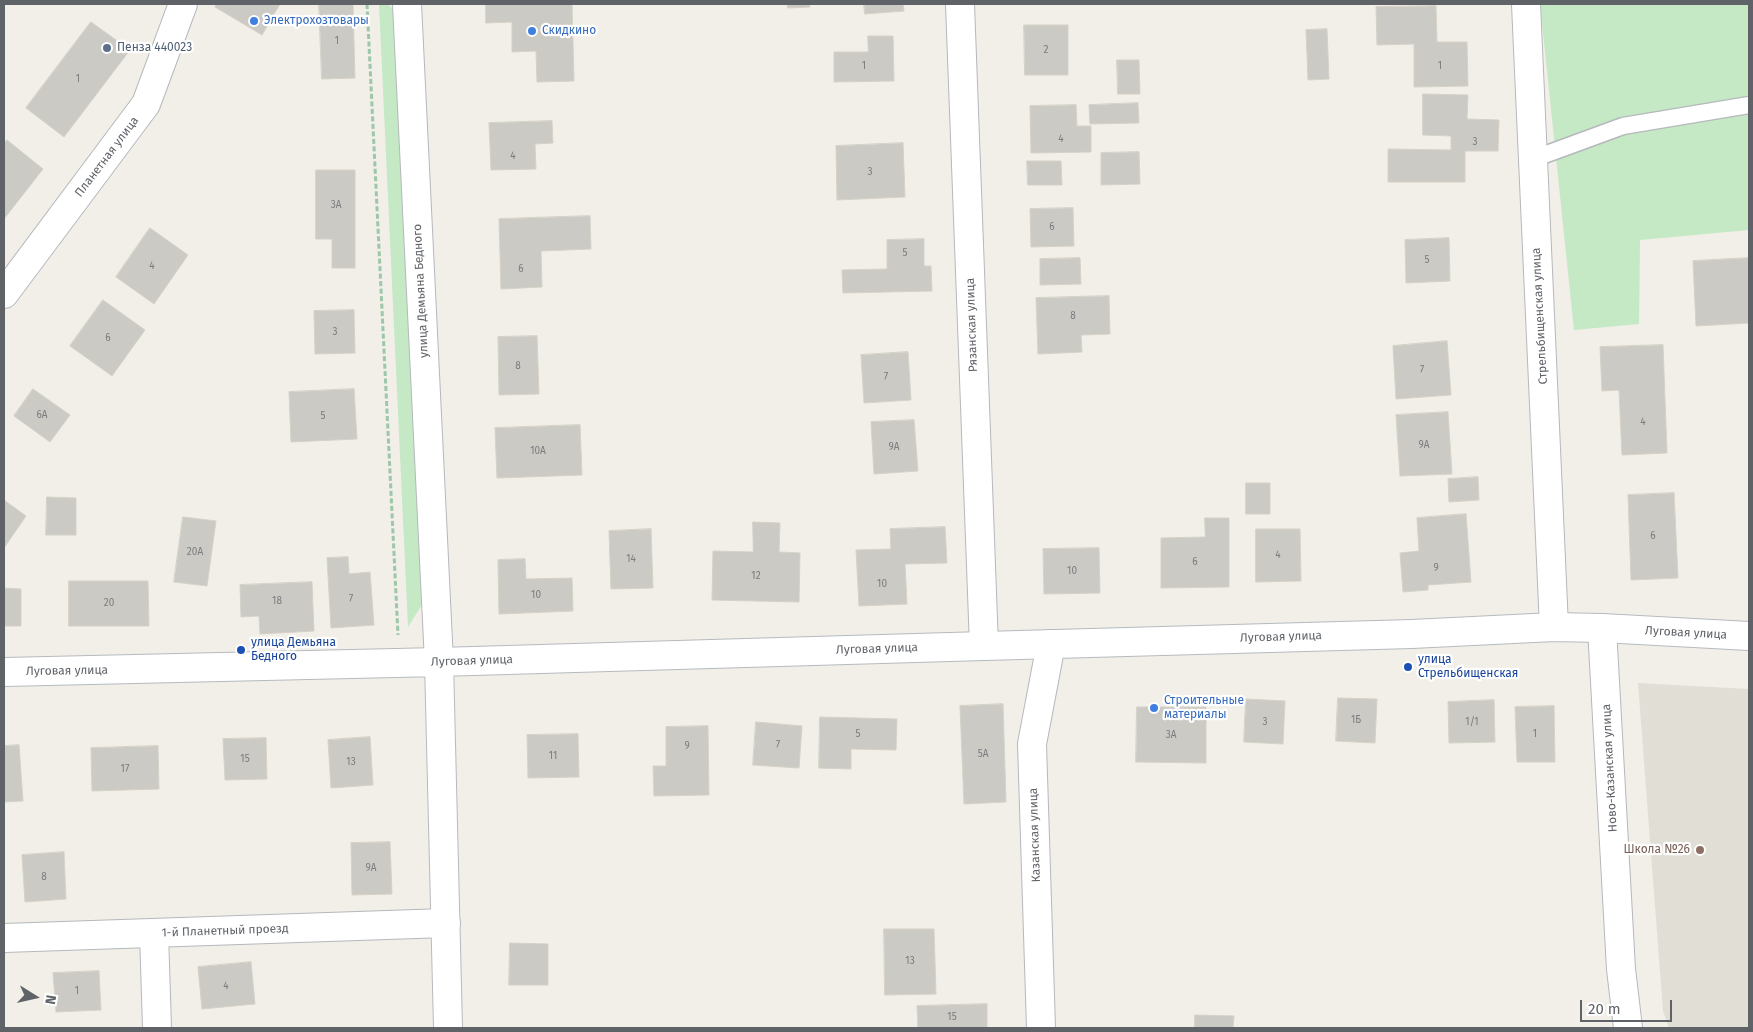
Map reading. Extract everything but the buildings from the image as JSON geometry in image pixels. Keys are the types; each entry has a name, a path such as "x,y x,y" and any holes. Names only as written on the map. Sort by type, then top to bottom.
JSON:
{"street":[{"name":"Планетная улица","path":"4,294 146,104 183,4"},
{"name":"улица Демьяна Бедного","path":"407,4 439,662 448,1028"},
{"name":"Рязанская улица","path":"960,4 984,646"},
{"name":"Стрельбищенская улица","path":"1526,4 1554,627"},
{"name":"Луговая улица","path":"4,672 439,662 1412,634 1554,627 1749,636"},
{"name":"Ново-Казанская улица","path":"1602,628 1621,969 1628,1028"},
{"name":"Казанская улица","path":"1040,1028 1032,744 1051,644"},
{"name":"1-й Планетный проезд","path":"4,938 446,923"},
{"path":"154,933 157,1028"}],"lane":[{"path":"1533,159 1623,126 1749,105"}],"path":[{"path":"367,4 399,663"}],"shaded area":[{"name":"Школа №26","path":"1638,683 1749,689 1749,1028 1669,1028 1663,1011"}],"green space":[{"path":"379,4 387,4 396,11 425,600 408,627"},
{"path":"1540,4 1749,4 1749,230 1640,240 1639,324 1574,330"}],"place":[{"name":"Электрохозтовары","path":"254,21"},
{"name":"Скидкино","path":"532,31"},
{"name":"Пенза 440023","path":"107,48"},
{"name":"улица Демьяна Бедного","path":"241,650"},
{"name":"улица Стрельбищенская","path":"1408,667"},
{"name":"Строительные материалы","path":"1154,708"},
{"name":"Школа №26","path":"1700,850"}]}
